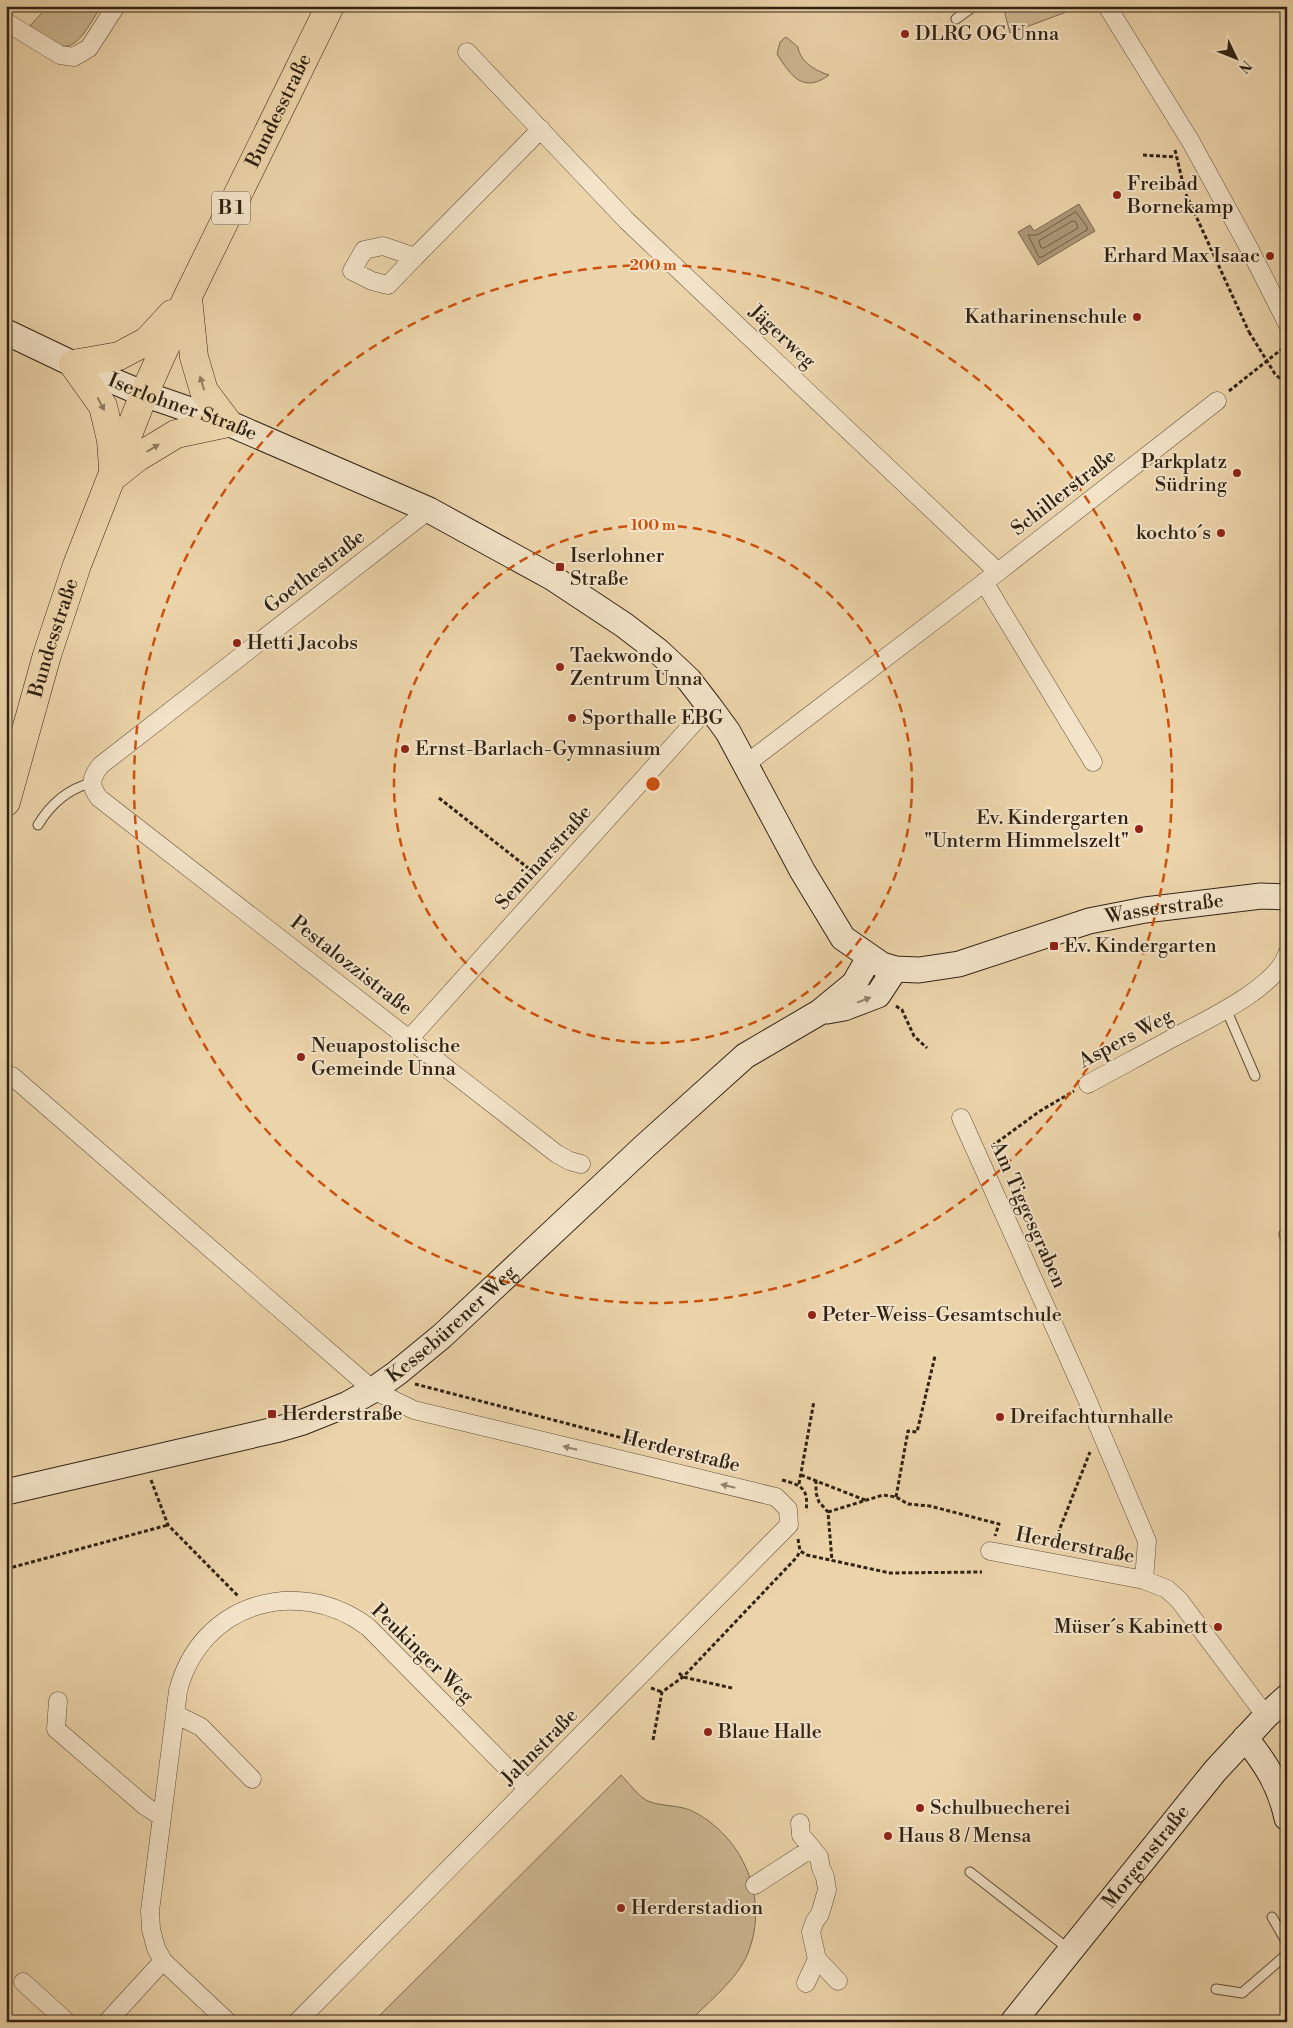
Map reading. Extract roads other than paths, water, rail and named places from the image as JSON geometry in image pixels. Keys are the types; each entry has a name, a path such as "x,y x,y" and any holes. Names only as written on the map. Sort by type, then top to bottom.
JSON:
{"main road":[{"name":"Bundesstraße","path":"188,296 330,6"},
{"name":"B 1","path":"114,476 111,440 103,406 73,364 119,356 147,341 188,296"},
{"name":"B 1","path":"114,476 144,394 188,296"},
{"path":"188,296 194,357 204,391 228,423"},
{"name":"Iserlohner Straße","path":"6,332 73,364 144,394 228,423 429,510 553,578 624,625 658,651 683,674 728,732 802,872 843,938 869,958 895,969"},
{"name":"B 1","path":"114,476 138,457 176,434 228,423"},
{"name":"Bundesstraße","path":"6,802 50,646 77,566 114,476"},
{"name":"Wasserstraße","path":"1262,896 1287,888"},
{"name":"Wasserstraße","path":"895,969 919,970 959,964 1089,921 1145,910 1262,896 1287,897"},
{"name":"Kessebürener Weg","path":"6,1492 303,1422 348,1404 373,1390 442,1336 644,1146 745,1056 820,1012 854,984 869,958"},
{"name":"Kessebürener Weg","path":"820,1012 844,1008 878,995 895,969"},
{"name":"Morgenstraße","path":"1013,2022 1204,1786 1266,1716 1287,1697"},
{"path":"1246,1738 1267,1765 1274,1779 1287,1818"}],"street":[{"path":"6,22 60,54 74,57 89,48 116,6"},
{"path":"1107,6 1191,142 1286,319"},
{"name":"Jägerweg","path":"466,52 541,128 627,221 991,577"},
{"path":"415,257 541,128"},
{"name":"Schillerstraße","path":"746,764 1217,401"},
{"name":"Goethestraße","path":"91,783 94,773 101,765 429,510"},
{"path":"991,577 1093,762"},
{"name":"Seminarstraße","path":"410,1038 709,706"},
{"name":"Pestalozzistraße","path":"91,783 93,791 99,798 557,1154 581,1164"},
{"name":"Aspers Weg","path":"1088,1084 1226,1010 1258,988 1275,973 1287,954"},
{"name":"Herderstraße","path":"12,1076 373,1390 414,1410 776,1497"},
{"name":"Am Tiggesgraben","path":"961,1118 1099,1428 1147,1541 1144,1580"},
{"name":"Jahnstraße","path":"297,2022 789,1525 788,1509 776,1497"},
{"name":"Herderstraße","path":"990,1551 1144,1580 1167,1589 1179,1600 1266,1716"},
{"name":"Peukinger Weg","path":"228,2022 163,1961 156,1948 151,1929 150,1911 181,1679 194,1654 210,1634 222,1623 250,1608 277,1601 303,1600 329,1606 355,1618 368,1628 528,1789"},
{"path":"58,1701 56,1729 146,1806 162,1817"},
{"path":"175,1714 201,1727 252,1779"},
{"path":"800,1823 802,1835 819,1856 820,1868 825,1877 826,1890 820,1914 811,1932 818,1959 838,1981"},
{"path":"755,1885 812,1848"},
{"path":"806,1983 818,1959"},
{"path":"107,2022 163,1961"},
{"path":"23,1982 66,2022"}],"lane":[{"path":"956,19 974,6"},
{"path":"38,825 47,810 76,787 91,783"},
{"path":"1226,1010 1255,1076"},
{"path":"1287,1232 1284,1234 1287,1242"},
{"path":"970,1872 1070,1950"},
{"path":"1272,1917 1287,1943"},
{"path":"1216,1989 1242,1993 1287,1954"}],"water":[{"path":"1079,204 1095,231 1038,265 1018,232 1030,225 1034,231"}],"place":[{"name":"DLRG OG Unna","path":"905,34"},
{"name":"Freibad Bornekamp","path":"1117,195"},
{"name":"Erhard Max Isaac","path":"1270,256"},
{"name":"Katharinenschule","path":"1137,317"},
{"name":"Parkplatz Südring","path":"1237,473"},
{"name":"kochto´s","path":"1221,533"},
{"name":"Iserlohner Straße","path":"560,567"},
{"name":"Hetti Jacobs","path":"237,643"},
{"name":"Taekwondo Zentrum Unna","path":"560,667"},
{"name":"Sporthalle EBG","path":"572,718"},
{"name":"Ernst-Barlach-Gymnasium","path":"405,749"},
{"name":"Ev. Kindergarten \"Unterm Himmelszelt\"","path":"1139,829"},
{"name":"Ev. Kindergarten","path":"1054,946"},
{"name":"Neuapostolische Gemeinde Unna","path":"301,1057"},
{"name":"Peter-Weiss-Gesamtschule","path":"812,1315"},
{"name":"Herderstraße","path":"272,1414"},
{"name":"Dreifachturnhalle","path":"1000,1417"},
{"name":"Müser´s Kabinett","path":"1218,1627"},
{"name":"Blaue Halle","path":"708,1732"},
{"name":"Schulbuecherei","path":"920,1808"},
{"name":"Haus 8 / Mensa","path":"888,1836"},
{"name":"Herderstadion","path":"621,1908"}]}
